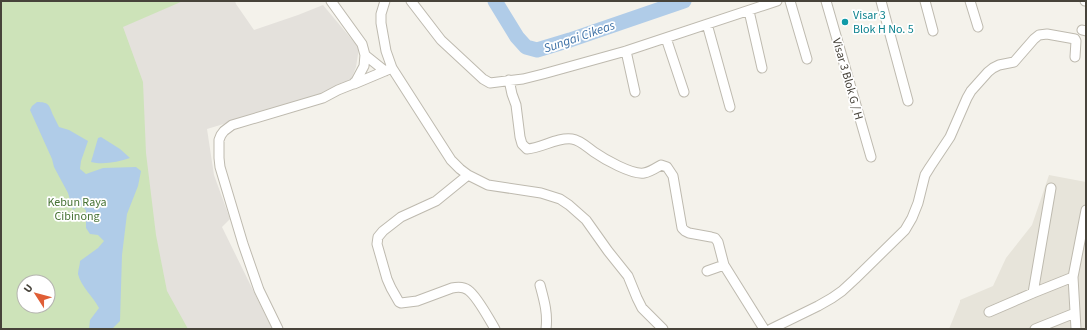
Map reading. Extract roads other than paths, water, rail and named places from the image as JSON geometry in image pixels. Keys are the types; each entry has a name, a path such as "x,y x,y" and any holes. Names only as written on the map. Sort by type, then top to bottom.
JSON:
{"street":[{"path":"331,1 362,44 365,55 364,66 360,76 353,84"},
{"path":"385,1 381,14 381,23 388,70"},
{"path":"411,1 441,40 483,79 490,83 523,79 626,51 777,1"},
{"path":"790,1 807,59"},
{"name":"Visar 3 Blok G / H","path":"826,1 871,157"},
{"path":"881,1 908,101"},
{"path":"925,1 933,31"},
{"path":"970,1 978,27"},
{"path":"749,10 762,68"},
{"path":"707,24 730,107"},
{"path":"772,329 832,298 855,279 905,230 918,203 926,175 930,167 950,137 971,91 988,72 999,65 1014,62 1039,35 1047,34 1075,39 1075,57"},
{"path":"666,38 684,92"},
{"path":"626,51 635,92"},
{"path":"365,55 388,70 422,114 452,160 468,175 488,185 550,195 569,205 586,220 628,276 642,308 663,329"},
{"path":"278,329 259,290 243,244 220,168 219,140 221,135 232,125 323,98 338,90 388,70"},
{"path":"509,80 516,105 520,137 522,144 527,149 571,139 578,140 599,156 631,171 645,173 661,165 667,167 674,176 682,228 689,233 715,238 718,242 724,265 764,329"},
{"path":"468,175 436,201 401,217 383,231 378,237 377,244 387,279 399,302 405,303 417,301 457,287 467,289 475,296 495,329"},
{"path":"1033,293 1051,188"},
{"path":"1076,329 1073,277 1082,246 1086,210"},
{"path":"707,271 724,265"},
{"path":"989,312 1073,277"},
{"path":"540,285 546,306 546,329"},
{"path":"1035,329 1075,313"}],"water":[{"path":"37,102 46,103 48,105 59,127 69,130 88,141 81,161 80,169 86,174 103,168 136,167 141,171 138,186 127,214 122,255 120,321 112,329 89,329 90,320 99,308 84,287 78,271 80,261 98,248 104,241 98,235 90,234 86,228 86,210 80,205 73,210 68,193 54,167 52,159 30,110"},
{"path":"101,137 120,149 130,158 110,163 91,162 98,138"}],"waterway":[{"name":"Sungai Cikeas","path":"495,1 517,37 526,47 537,50 684,1"}],"place":[{"name":"Visar 3 Blok H No. 5","path":"845,22"}],"park label":[{"name":"Kebun Raya Cibinong","path":"77,209"}]}
